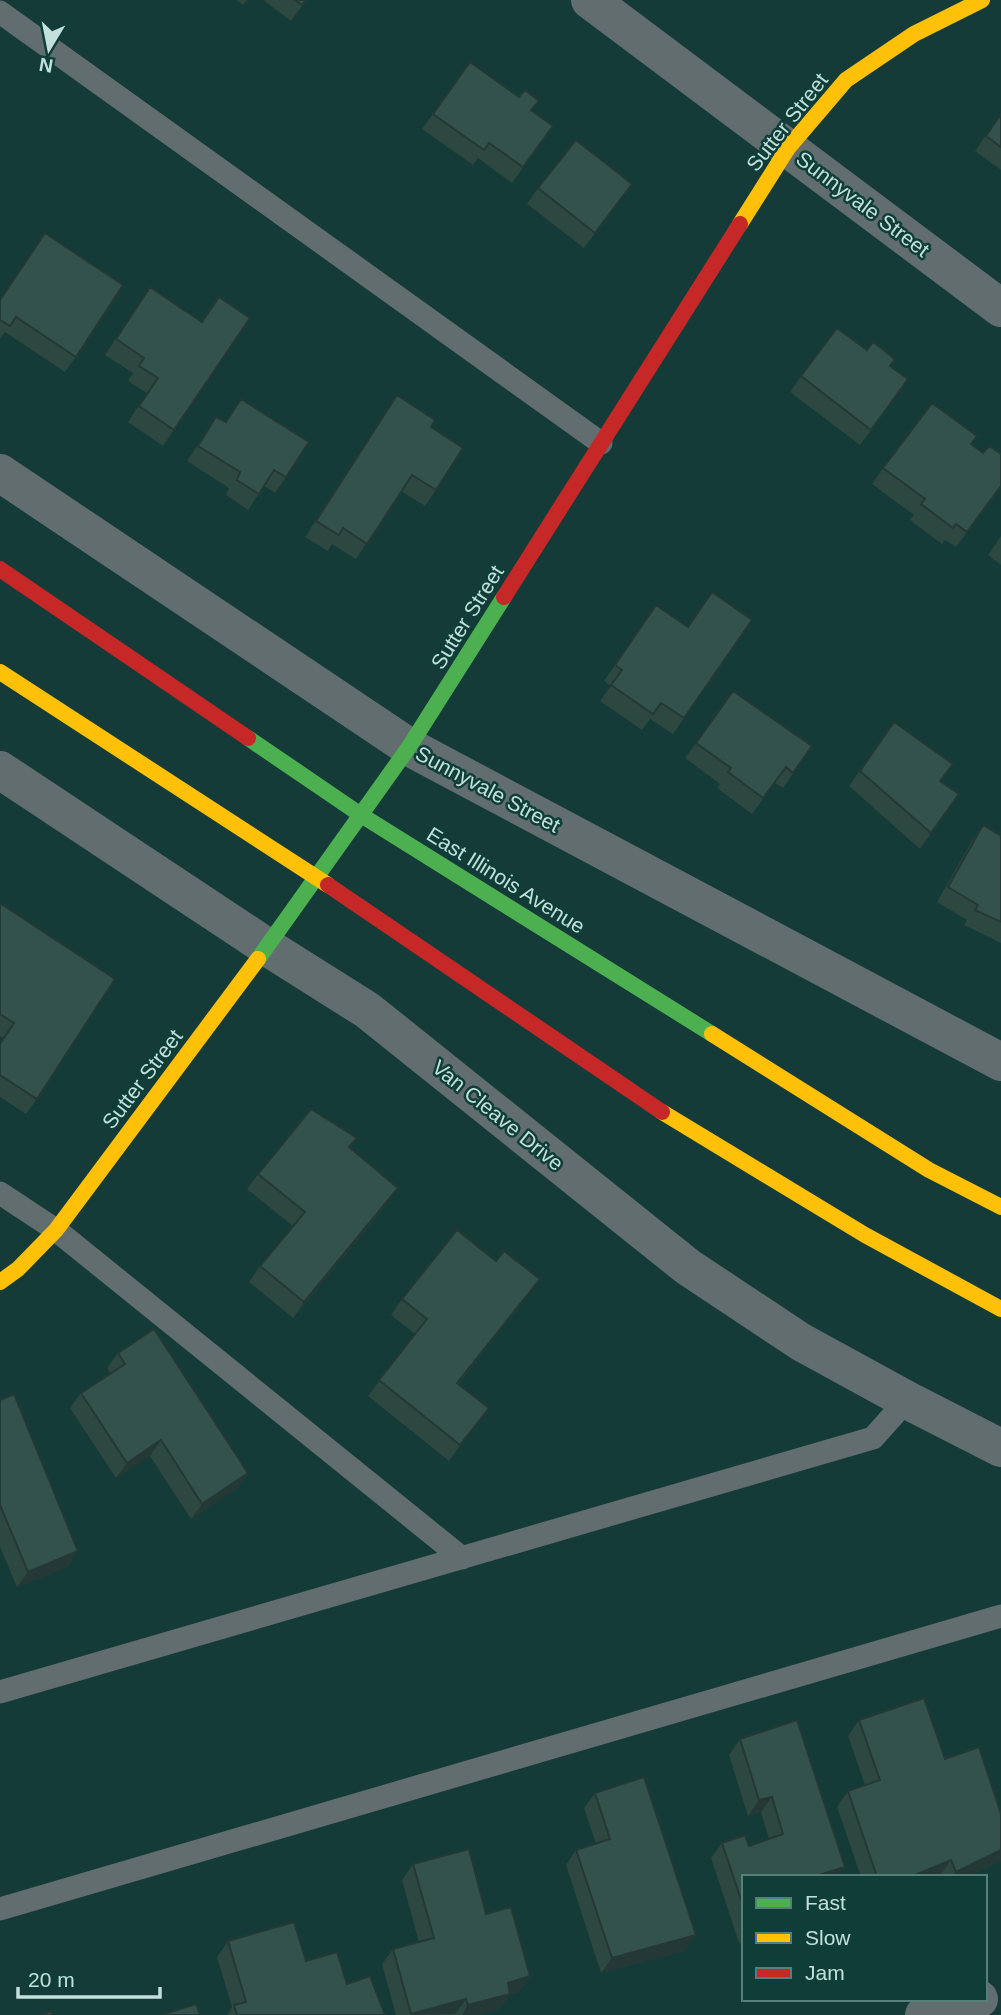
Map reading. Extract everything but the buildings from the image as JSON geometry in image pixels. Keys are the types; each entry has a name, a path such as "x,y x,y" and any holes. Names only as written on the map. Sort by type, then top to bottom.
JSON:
{"main road":[{"name":"Sutter Street","path":"0,1282 18,1269 56,1230 267,947 409,747 788,148 846,80 914,34 982,0"},
{"name":"East Illinois Avenue","path":"0,569 361,815 929,1170 1001,1207"},
{"path":"0,672 317,878 684,1127 865,1235 1001,1309"}],"street":[{"name":"Sunnyvale Street","path":"590,0 1001,308"},
{"name":"Sunnyvale Street","path":"0,474 409,747 1001,1062"},
{"name":"Van Cleave Drive","path":"0,771 367,1010 688,1267 801,1342 1001,1448"},
{"path":"925,2015 972,2001"}],"lane":[{"path":"0,12 601,443"},
{"path":"0,1193 56,1230 462,1558"},
{"path":"0,1692 873,1438 907,1400"},
{"path":"0,1909 1001,1616"}],"traffic: fast":[{"path":"258,959 409,747 504,597"},
{"path":"248,738 361,815 712,1034"}],"traffic: slow":[{"path":"740,224 788,148 846,80 914,34 982,0"},
{"path":"0,672 328,885"},
{"path":"0,1282 18,1269 56,1230 258,959"},
{"path":"712,1034 929,1170 1001,1207"},
{"path":"662,1112 865,1235 1001,1309"}],"traffic: jam":[{"path":"504,597 740,224"},
{"path":"0,569 248,738"},
{"path":"328,885 662,1112"}]}
